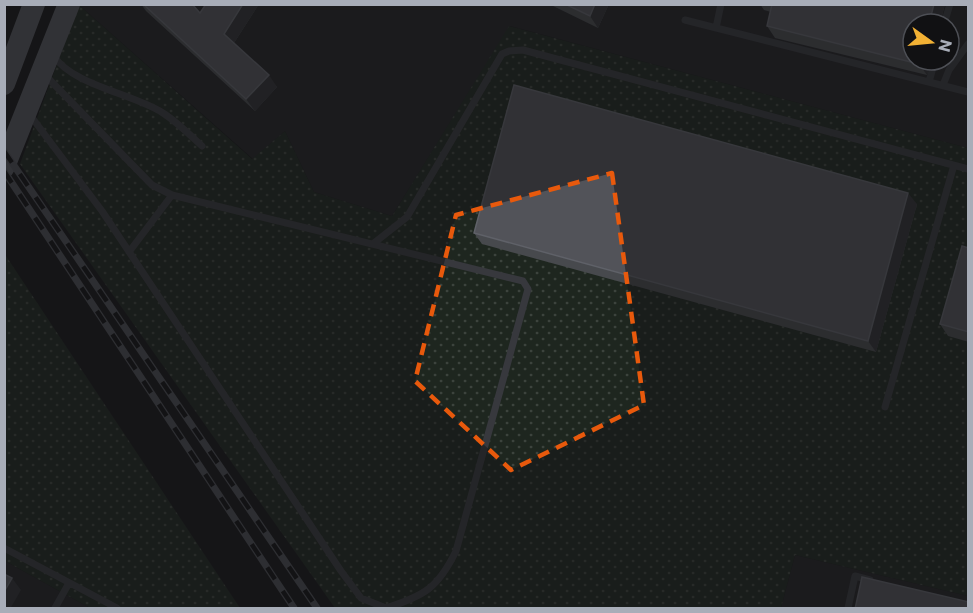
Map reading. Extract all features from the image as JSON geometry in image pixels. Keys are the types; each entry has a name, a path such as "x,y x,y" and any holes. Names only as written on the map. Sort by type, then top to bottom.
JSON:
{"main road":[{"path":"4,84 34,4"},
{"path":"6,161 69,4"}],"lane":[{"path":"716,28 721,4"},
{"path":"685,20 969,92"},
{"path":"943,85 949,70 969,44"},
{"path":"50,49 58,63 77,76 127,95 164,113 202,146"},
{"path":"374,243 407,217 502,54 509,51 523,50 969,169"},
{"path":"26,110 129,252 340,571 361,598 386,609 418,598 435,585 456,551 528,289 523,281 172,195 152,185 41,71"},
{"path":"929,82 932,72"},
{"path":"885,407 954,165"},
{"path":"129,252 172,195"},
{"path":"4,548 117,609"},
{"path":"848,609 855,576 878,582"},
{"path":"55,609 69,583"}],"highlighted area":[{"path":"612,173 644,405 511,470 415,381 456,215"}],"shaded area":[{"path":"79,5 968,5 968,148 510,26 392,216 314,192 285,131 253,159"},
{"path":"79,5 252,159 285,131 314,192 392,216 509,26 968,148 968,596 795,555 781,608 335,608 20,164"},
{"path":"4,253 240,608 90,608 5,561"},
{"path":"795,555 968,596 968,608 781,608"},
{"path":"5,561 90,608 5,608"}],"building":[{"path":"143,4 192,4 200,13 206,4 243,4 224,34 269,75 246,99"},
{"path":"565,4 595,4 590,16"},
{"path":"772,4 934,4 932,12 901,12 901,60 767,26"},
{"path":"514,85 908,193 868,341 474,233"},
{"path":"962,246 969,248 969,332 940,324"},
{"path":"4,574 12,578 4,592"},
{"path":"862,577 969,602 969,609 855,609"}],"railway":[{"path":"4,151 317,608"},
{"path":"4,171 294,608"}]}
